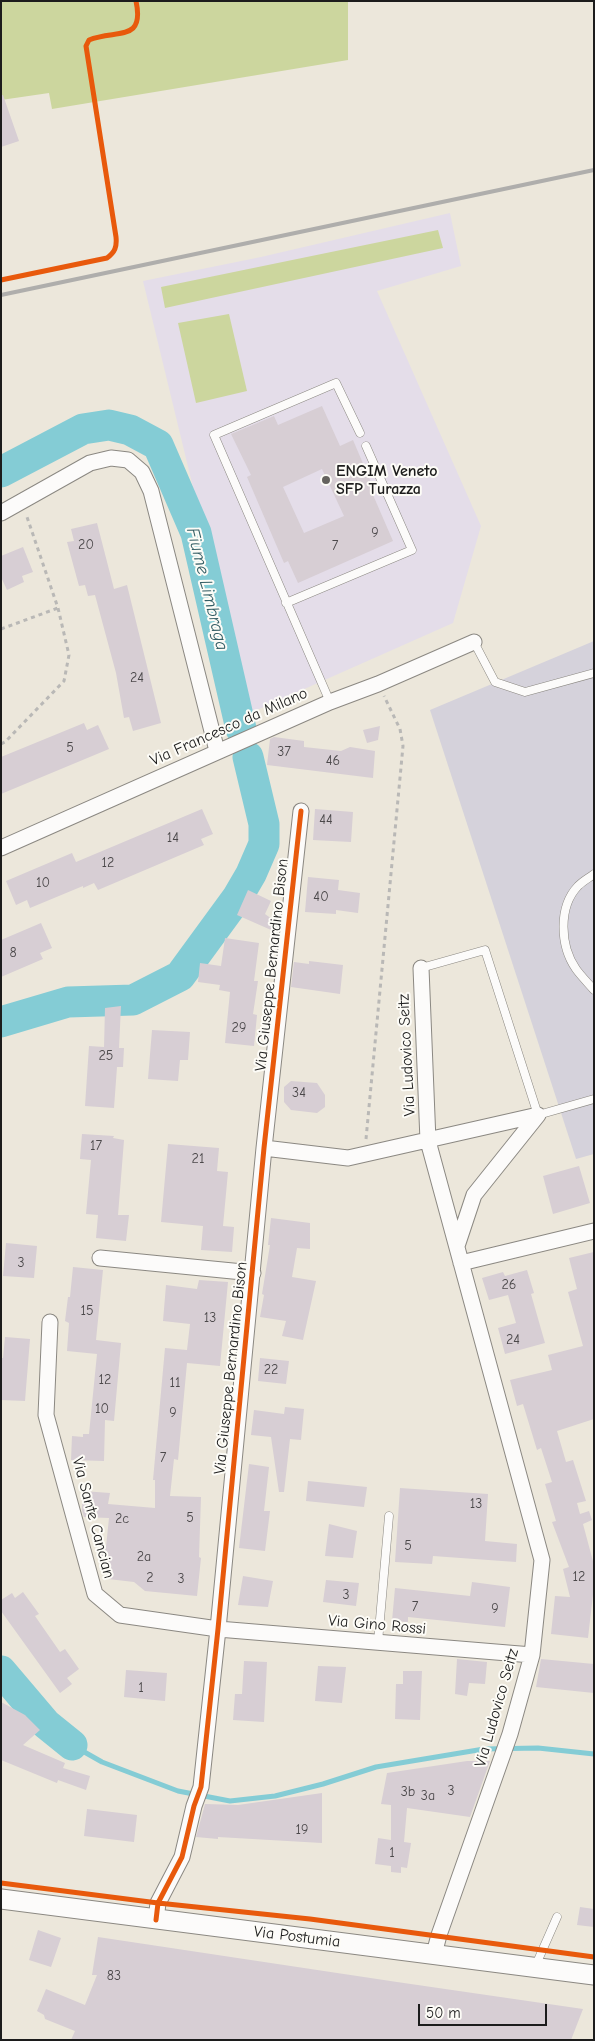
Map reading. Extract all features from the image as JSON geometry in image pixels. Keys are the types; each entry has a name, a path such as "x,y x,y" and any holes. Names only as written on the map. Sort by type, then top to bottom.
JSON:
{"street":[{"path":"1,513 90,463 111,458 128,460 142,472 151,491 217,751"},
{"name":"Via Francesco da Milano","path":"1,848 217,751 474,642"},
{"name":"Via Giuseppe Bernardino Bison","path":"156,1920 158,1903 182,1857 194,1806 201,1787 264,1148 301,811"},
{"name":"Via Ludovico Seitz","path":"421,968 428,1141 542,1560 532,1655 510,1734 434,1954"},
{"path":"264,1148 348,1158 538,1115"},
{"path":"457,1246 474,1195 538,1115"},
{"path":"461,1263 594,1231"},
{"path":"100,1258 252,1273"},
{"name":"Via Sante Cancian","path":"50,1322 46,1415 95,1594 120,1615 218,1629"},
{"name":"Via Gino Rossi","path":"218,1629 532,1655"},
{"name":"Via Postumia","path":"1,1899 594,1975"}],"lane":[{"path":"330,702 214,435 336,383 360,433"},
{"path":"286,603 412,550 366,446"},
{"path":"474,642 495,682 525,692 594,673"},
{"path":"594,874 577,887 566,907 563,932 567,952 575,968 594,990"},
{"path":"421,968 485,950 538,1115 594,1099"},
{"path":"378,1642 389,1516"},
{"path":"535,1967 557,1917"}],"path":[{"path":"1,744 64,681 69,655 58,608 22,502"},
{"path":"1,629 58,608"},
{"path":"365,1154 403,746 400,728 378,684"}],"shaded area":[{"name":"ENGIM Veneto SFP Turazza","path":"450,213 461,266 377,291 481,526 453,623 248,714 143,281 261,257"},
{"path":"594,641 594,1154 576,1159 430,710"}],"green space":[{"path":"1,1 348,1 348,60 52,109 49,93 1,100"},
{"path":"438,230 443,248 165,308 161,287"},
{"path":"229,314 247,391 196,403 178,323"}],"building":[{"path":"1,95 3,95 19,141 1,147"},
{"path":"322,406 340,446 353,440 373,487 370,488 393,541 298,583 288,561 284,563 247,477 251,475 231,434 274,416 278,425","holes":["322,469 344,516 304,533 283,487"]},
{"path":"97,523 114,589 127,585 161,723 133,731 129,717 124,718 116,673 95,595 88,596 85,585 79,586 67,542 74,541 71,529"},
{"path":"23,547 33,572 22,576 24,582 7,590 1,577 1,556"},
{"path":"84,723 87,730 98,725 109,749 1,794 1,757"},
{"path":"380,726 378,740 367,743 363,730"},
{"path":"274,737 304,741 304,747 341,751 350,747 375,751 373,778 267,765 270,739"},
{"path":"202,809 213,834 201,839 204,845 98,890 94,883 30,908 27,900 16,905 6,881 72,853 76,862"},
{"path":"315,809 353,812 351,842 313,840"},
{"path":"308,877 339,880 338,890 360,893 358,913 336,910 336,914 305,912"},
{"path":"248,890 271,901 265,914 279,924 278,933 237,915"},
{"path":"41,923 52,948 40,953 43,959 1,977 1,940"},
{"path":"225,938 259,943 254,981 258,981 253,1014 257,1015 254,1046 225,1043 230,992 219,990 220,985 198,982 200,963 221,966"},
{"path":"309,961 343,965 340,994 291,987 294,962 309,964"},
{"path":"121,1006 119,1048 124,1048 123,1067 117,1067 114,1108 85,1106 89,1046 104,1047 105,1008"},
{"path":"152,1030 190,1032 188,1060 180,1060 178,1081 148,1079"},
{"path":"291,1081 317,1083 325,1095 325,1107 317,1113 291,1110 284,1102 284,1087"},
{"path":"82,1134 114,1136 113,1138 124,1140 118,1215 129,1215 126,1241 96,1238 98,1215 86,1214 91,1160 80,1159"},
{"path":"168,1144 219,1148 217,1171 228,1172 223,1226 234,1227 232,1252 201,1250 203,1226 161,1222"},
{"path":"579,1166 590,1203 553,1214 543,1176"},
{"path":"271,1218 310,1223 310,1249 297,1248 292,1277 316,1281 303,1340 282,1336 286,1321 260,1317 270,1245 268,1245"},
{"path":"6,1243 37,1246 34,1278 3,1276"},
{"path":"594,1252 594,1419 557,1431 566,1462 573,1460 586,1501 577,1503 580,1514 589,1511 592,1520 583,1524 594,1565 594,1586 588,1638 551,1634 555,1596 570,1597 563,1569 569,1567 552,1522 556,1521 545,1484 552,1482 541,1448 537,1450 523,1404 517,1406 510,1380 552,1370 548,1355 583,1346 568,1292 577,1289 569,1258"},
{"path":"73,1267 103,1270 96,1340 121,1343 114,1421 105,1420 104,1461 71,1460 72,1436 83,1437 83,1434 89,1434 97,1354 67,1351 69,1323 65,1321"},
{"path":"527,1270 534,1293 531,1294 545,1343 505,1354 498,1328 516,1323 508,1295 489,1300 482,1278 503,1272 505,1276"},
{"path":"199,1280 228,1282 220,1366 187,1363 178,1460 174,1459 170,1496 201,1497 199,1557 201,1558 197,1596 145,1591 134,1582 108,1579 100,1561 102,1547 106,1547 109,1518 84,1517 82,1510 83,1491 110,1493 108,1504 155,1508 155,1480 153,1480 165,1348 187,1350 190,1324 163,1321 166,1285 197,1289"},
{"path":"5,1337 30,1339 25,1401 1,1400 1,1358 3,1358"},
{"path":"260,1358 289,1361 286,1384 258,1381"},
{"path":"285,1407 304,1409 301,1440 290,1439 284,1492 279,1492 271,1437 251,1435 254,1410 284,1414"},
{"path":"249,1464 269,1467 264,1511 270,1511 265,1551 239,1548"},
{"path":"308,1481 367,1487 364,1507 306,1501"},
{"path":"400,1488 488,1494 485,1541 517,1544 516,1562 433,1556 432,1564 395,1562"},
{"path":"329,1524 357,1531 353,1558 325,1556"},
{"path":"243,1576 273,1581 268,1607 238,1605"},
{"path":"326,1580 359,1583 356,1606 323,1602"},
{"path":"472,1582 510,1587 505,1627 408,1617 408,1622 392,1621 395,1588 470,1596"},
{"path":"23,1592 39,1614 35,1616 60,1652 65,1649 79,1669 67,1678 72,1684 60,1693 1,1611 1,1600 12,1593 15,1598"},
{"path":"457,1659 487,1662 485,1684 469,1683 467,1696 455,1694"},
{"path":"541,1659 594,1664 594,1693 536,1687"},
{"path":"244,1661 267,1662 264,1722 233,1720 235,1694 242,1694"},
{"path":"318,1666 346,1667 342,1703 315,1701"},
{"path":"126,1670 167,1673 165,1701 124,1697"},
{"path":"403,1671 422,1671 420,1720 395,1719 396,1684 403,1684"},
{"path":"1,1702 25,1715 40,1730 23,1745 65,1763 63,1768 90,1776 86,1790 58,1780 57,1783 1,1760"},
{"path":"467,1761 490,1761 470,1817 407,1808 404,1842 411,1843 407,1868 401,1867 401,1873 391,1872 391,1866 375,1864 378,1838 391,1840 391,1805 381,1804 387,1773"},
{"path":"322,1793 322,1843 196,1837 205,1804 238,1805"},
{"path":"87,1809 137,1815 134,1842 84,1836"},
{"path":"580,1907 594,1909 594,1927 577,1925"},
{"path":"38,1930 61,1938 51,1967 29,1960"},
{"path":"98,1937 583,2009 571,2040 71,2040 75,2031 45,2019 44,2015 37,2011 46,1989 85,2005 97,1975 92,1975"}],"waterway":[{"name":"Fiume Limbraga","path":"1,472 83,429 109,425 130,430 158,445 196,533 241,729"},
{"name":"Fiume Limbraga","path":"1,1022 68,1002 133,1000 180,976 237,898 251,874 264,844 264,824 248,757"},
{"name":"Fiume Limbraga","path":"1,1671 46,1724 72,1745"},
{"path":"72,1745 102,1762 178,1791 230,1801 275,1796 323,1784 376,1767 484,1749 538,1748 594,1754"}],"railway":[{"path":"1,295 594,170"}],"cycle path":[{"path":"1,280 107,258 115,249 116,237 86,46 89,40 132,29 138,14 136,1"},
{"path":"156,1920 158,1903 182,1857 194,1806 201,1787 264,1148 301,811"},
{"path":"1,1883 158,1903 310,1919 594,1957"}],"place":[{"name":"ENGIM Veneto SFP Turazza","path":"326,480"}]}
